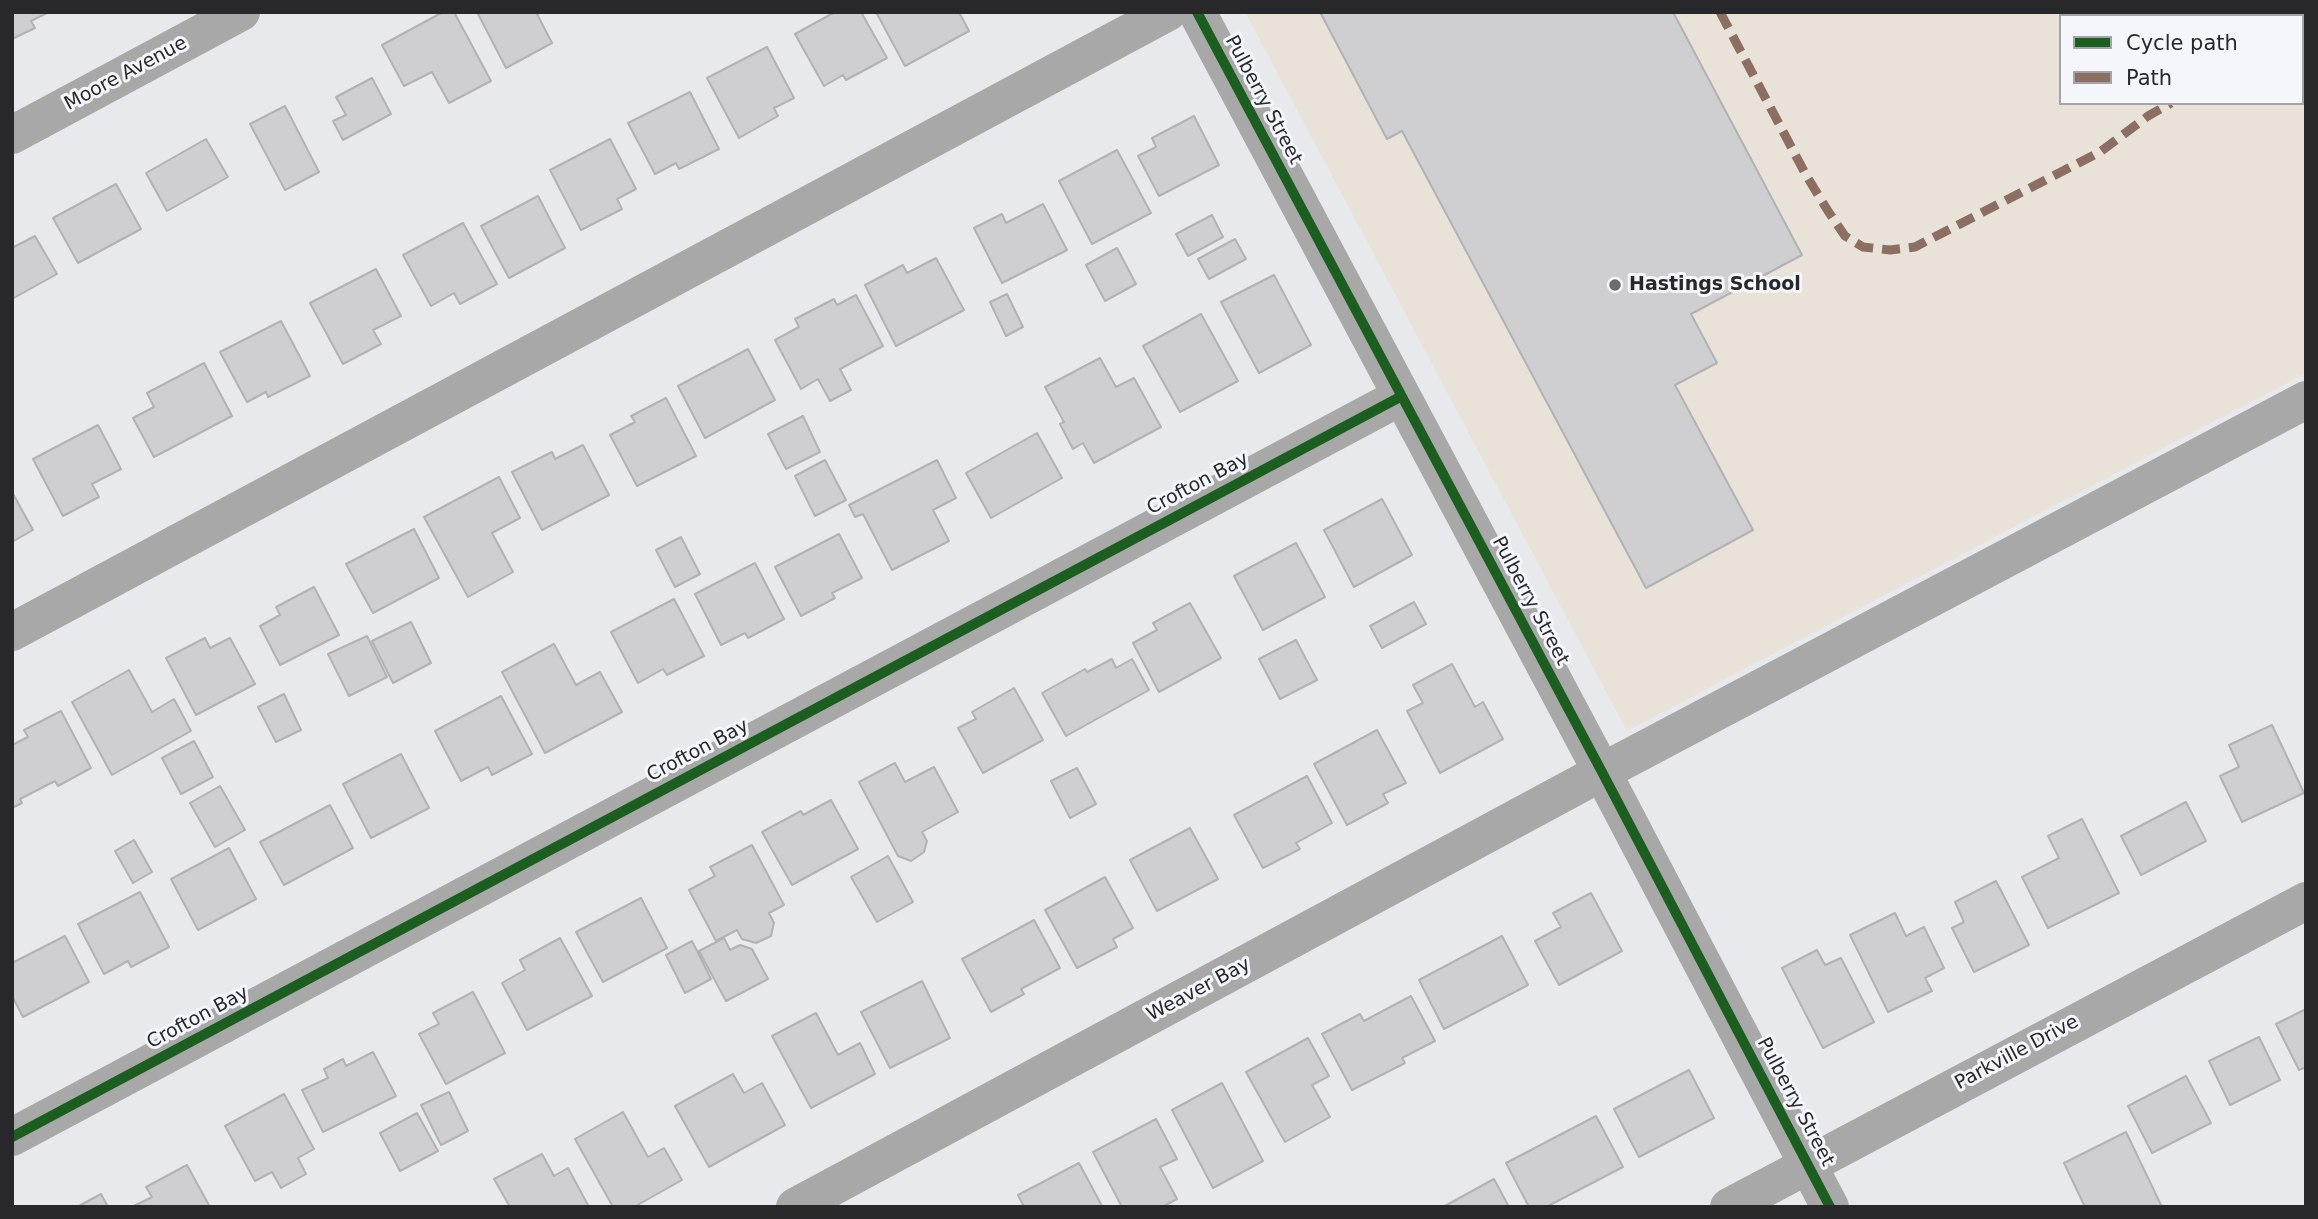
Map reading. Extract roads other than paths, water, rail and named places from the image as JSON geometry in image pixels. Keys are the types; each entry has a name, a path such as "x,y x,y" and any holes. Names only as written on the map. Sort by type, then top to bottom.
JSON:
{"street":[{"name":"Moore Avenue","path":"12,135 241,12"},
{"path":"12,632 1168,12"},
{"name":"Pulberry Street","path":"1197,12 1602,772 1830,1207"},
{"name":"Crofton Bay","path":"12,1137 1400,397"},
{"name":"Weaver Bay","path":"795,1207 1602,772 2306,400"},
{"name":"Parkville Drive","path":"1729,1207 2306,901"}],"place":[{"name":"Hastings School","path":"1615,285"}]}
